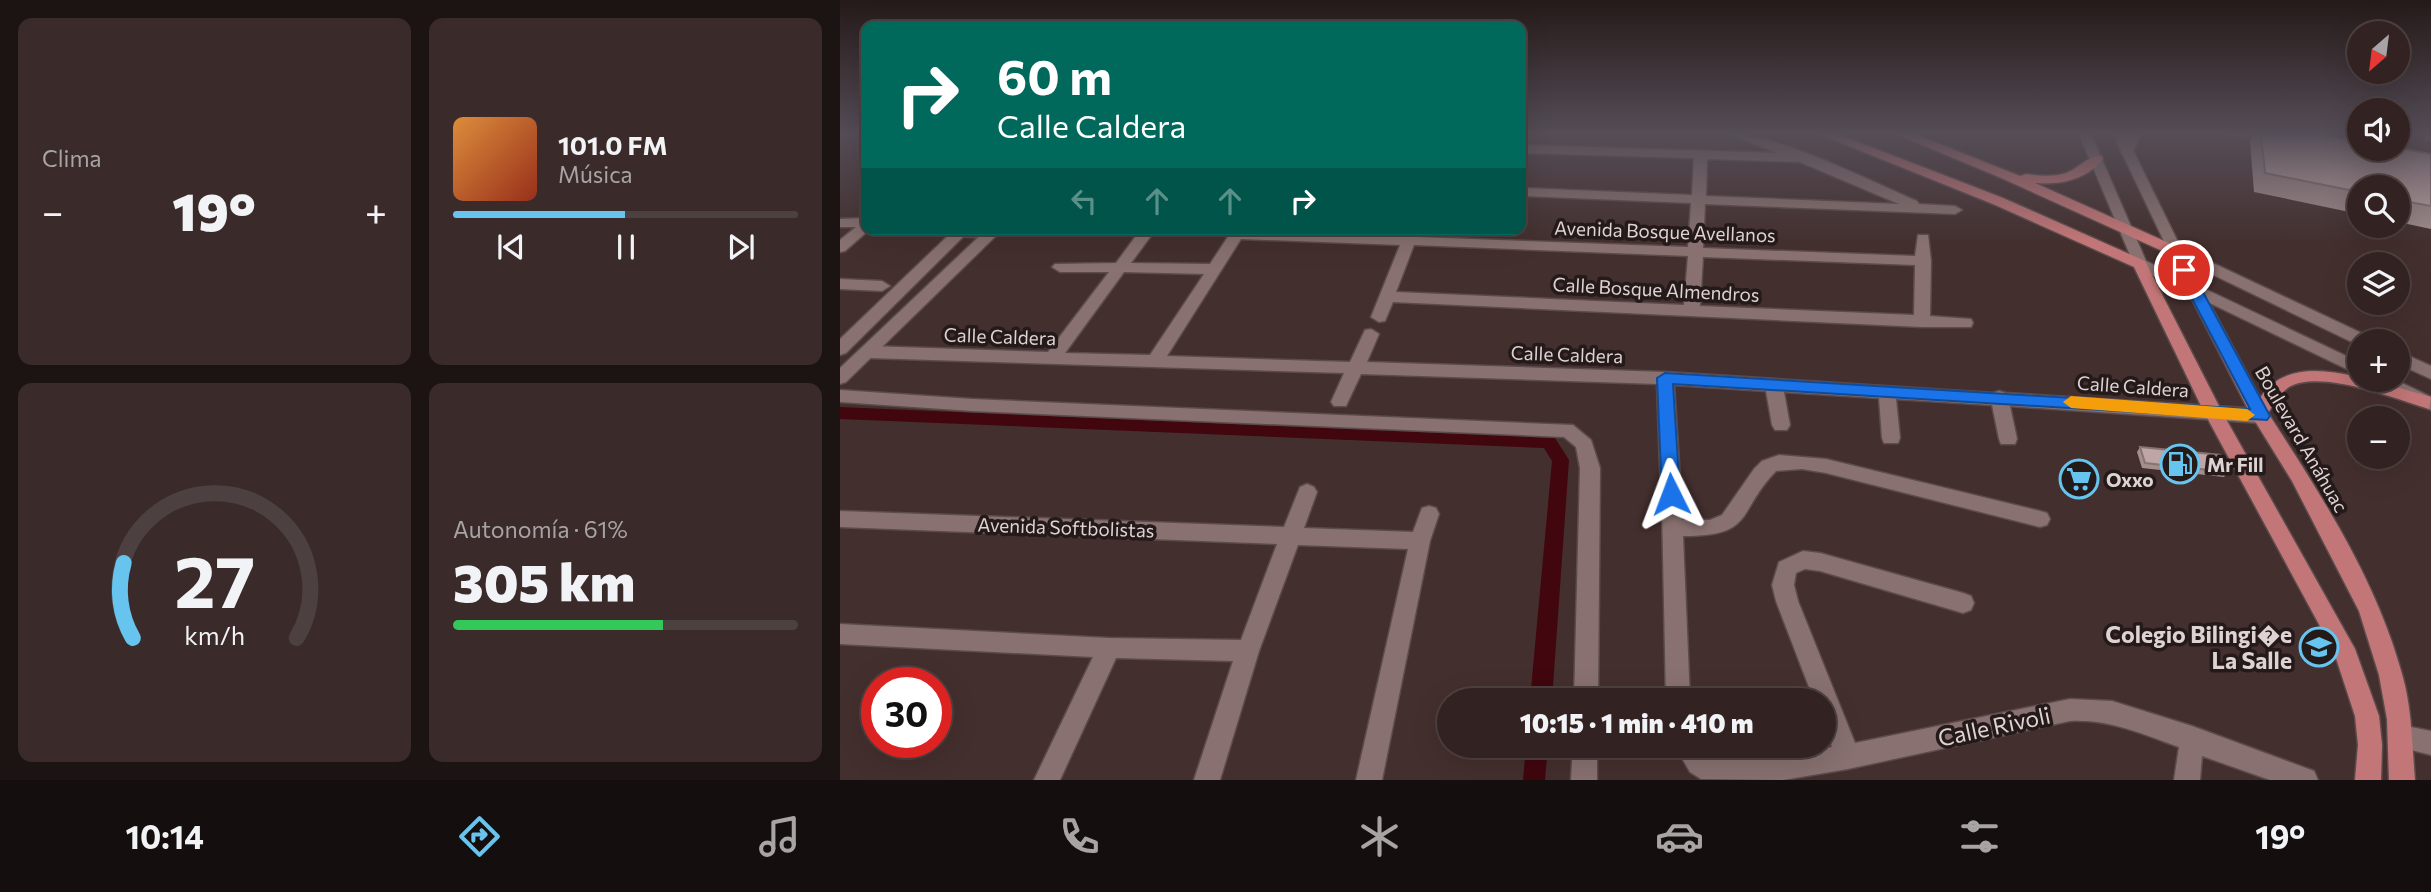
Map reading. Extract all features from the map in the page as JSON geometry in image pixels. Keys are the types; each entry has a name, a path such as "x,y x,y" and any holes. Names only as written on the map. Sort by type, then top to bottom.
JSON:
{"main road":[{"path":"1919,170 1998,201 2140,264 2213,412 2344,649 2367,716 2370,746 2368,780"},
{"path":"1995,170 2123,225 2175,251"},
{"path":"2004,174 2035,180 2065,178 2084,170"},
{"name":"Boulevard Anáhuac","path":"2175,251 2260,415 2299,476 2350,568 2370,611 2391,676 2401,737 2402,780"},
{"path":"2260,415 2281,384 2294,378 2353,382 2430,403"}],"street":[{"path":"1692,312 1700,170"},
{"path":"1832,170 1922,208"},
{"path":"2101,170 2140,264 2347,363"},
{"name":"Boulevard Anáhuac","path":"2136,170 2175,251"},
{"path":"1526,192 1955,210"},
{"path":"840,223 861,225"},
{"path":"840,248 861,228"},
{"path":"840,349 958,235"},
{"path":"840,377 990,235"},
{"path":"1051,360 1144,235"},
{"path":"1154,363 1236,235"},
{"path":"1379,317 1410,235"},
{"name":"Avenida Bosque Avellanos","path":"1410,235 1924,261"},
{"path":"1922,322 1923,238"},
{"path":"2175,251 2347,333"},
{"path":"1060,267 1212,269"},
{"path":"840,284 882,286"},
{"name":"Calle Bosque Almendros","path":"1387,297 1965,323"},
{"path":"1340,402 1371,334"},
{"name":"Calle Caldera","path":"869,352 1665,378 2260,415"},
{"path":"2410,363 2431,373"},
{"path":"1665,378 1678,688"},
{"path":"1774,386 1781,425"},
{"path":"2407,392 2430,403"},
{"path":"1887,393 1891,438"},
{"path":"840,396 972,405 1567,430 1583,441 1590,468 1586,688"},
{"path":"1998,397 2008,439"},
{"path":"1672,510 1710,528 1729,521 1769,466 1789,460 1826,466 2040,519"},
{"path":"1207,780 1248,651 1307,492"},
{"path":"1369,780 1420,541 1429,514"},
{"name":"Avenida Softbolistas","path":"840,519 1420,541"},
{"path":"1848,757 1787,601 1783,584 1786,568 1803,560 1820,562 1963,603"},
{"path":"840,634 1109,648 1248,651"},
{"path":"1046,780 1109,648"},
{"name":"Calle Rivoli","path":"1695,758 1710,770 1727,773 1783,769 2040,716 2090,709 2112,712 2192,738 2305,780"},
{"path":"2401,737 2431,743"},
{"path":"2187,780 2192,738"},
{"path":"1584,780 1585,758"}],"building":[{"path":"2265,170 2431,170 2431,206 2410,202 2410,175 2347,175 2347,190 2265,173"},
{"path":"2140,447 2221,455 2228,472 2145,463"}],"waterway":[{"path":"840,413 1549,442 1561,460 1542,688"},
{"path":"1534,780 1536,758"}],"slow traffic":[{"path":"2071,402 2247,415"}],"place":[{"name":"Mr Fill","path":"2180,464"},
{"name":"Oxxo","path":"2079,479"},
{"name":"Colegio Bilingi�e La Salle","path":"2319,647"}],"route":[{"path":"1671,494 1665,378 1887,393 1998,397 2261,416 2184,270"}]}
